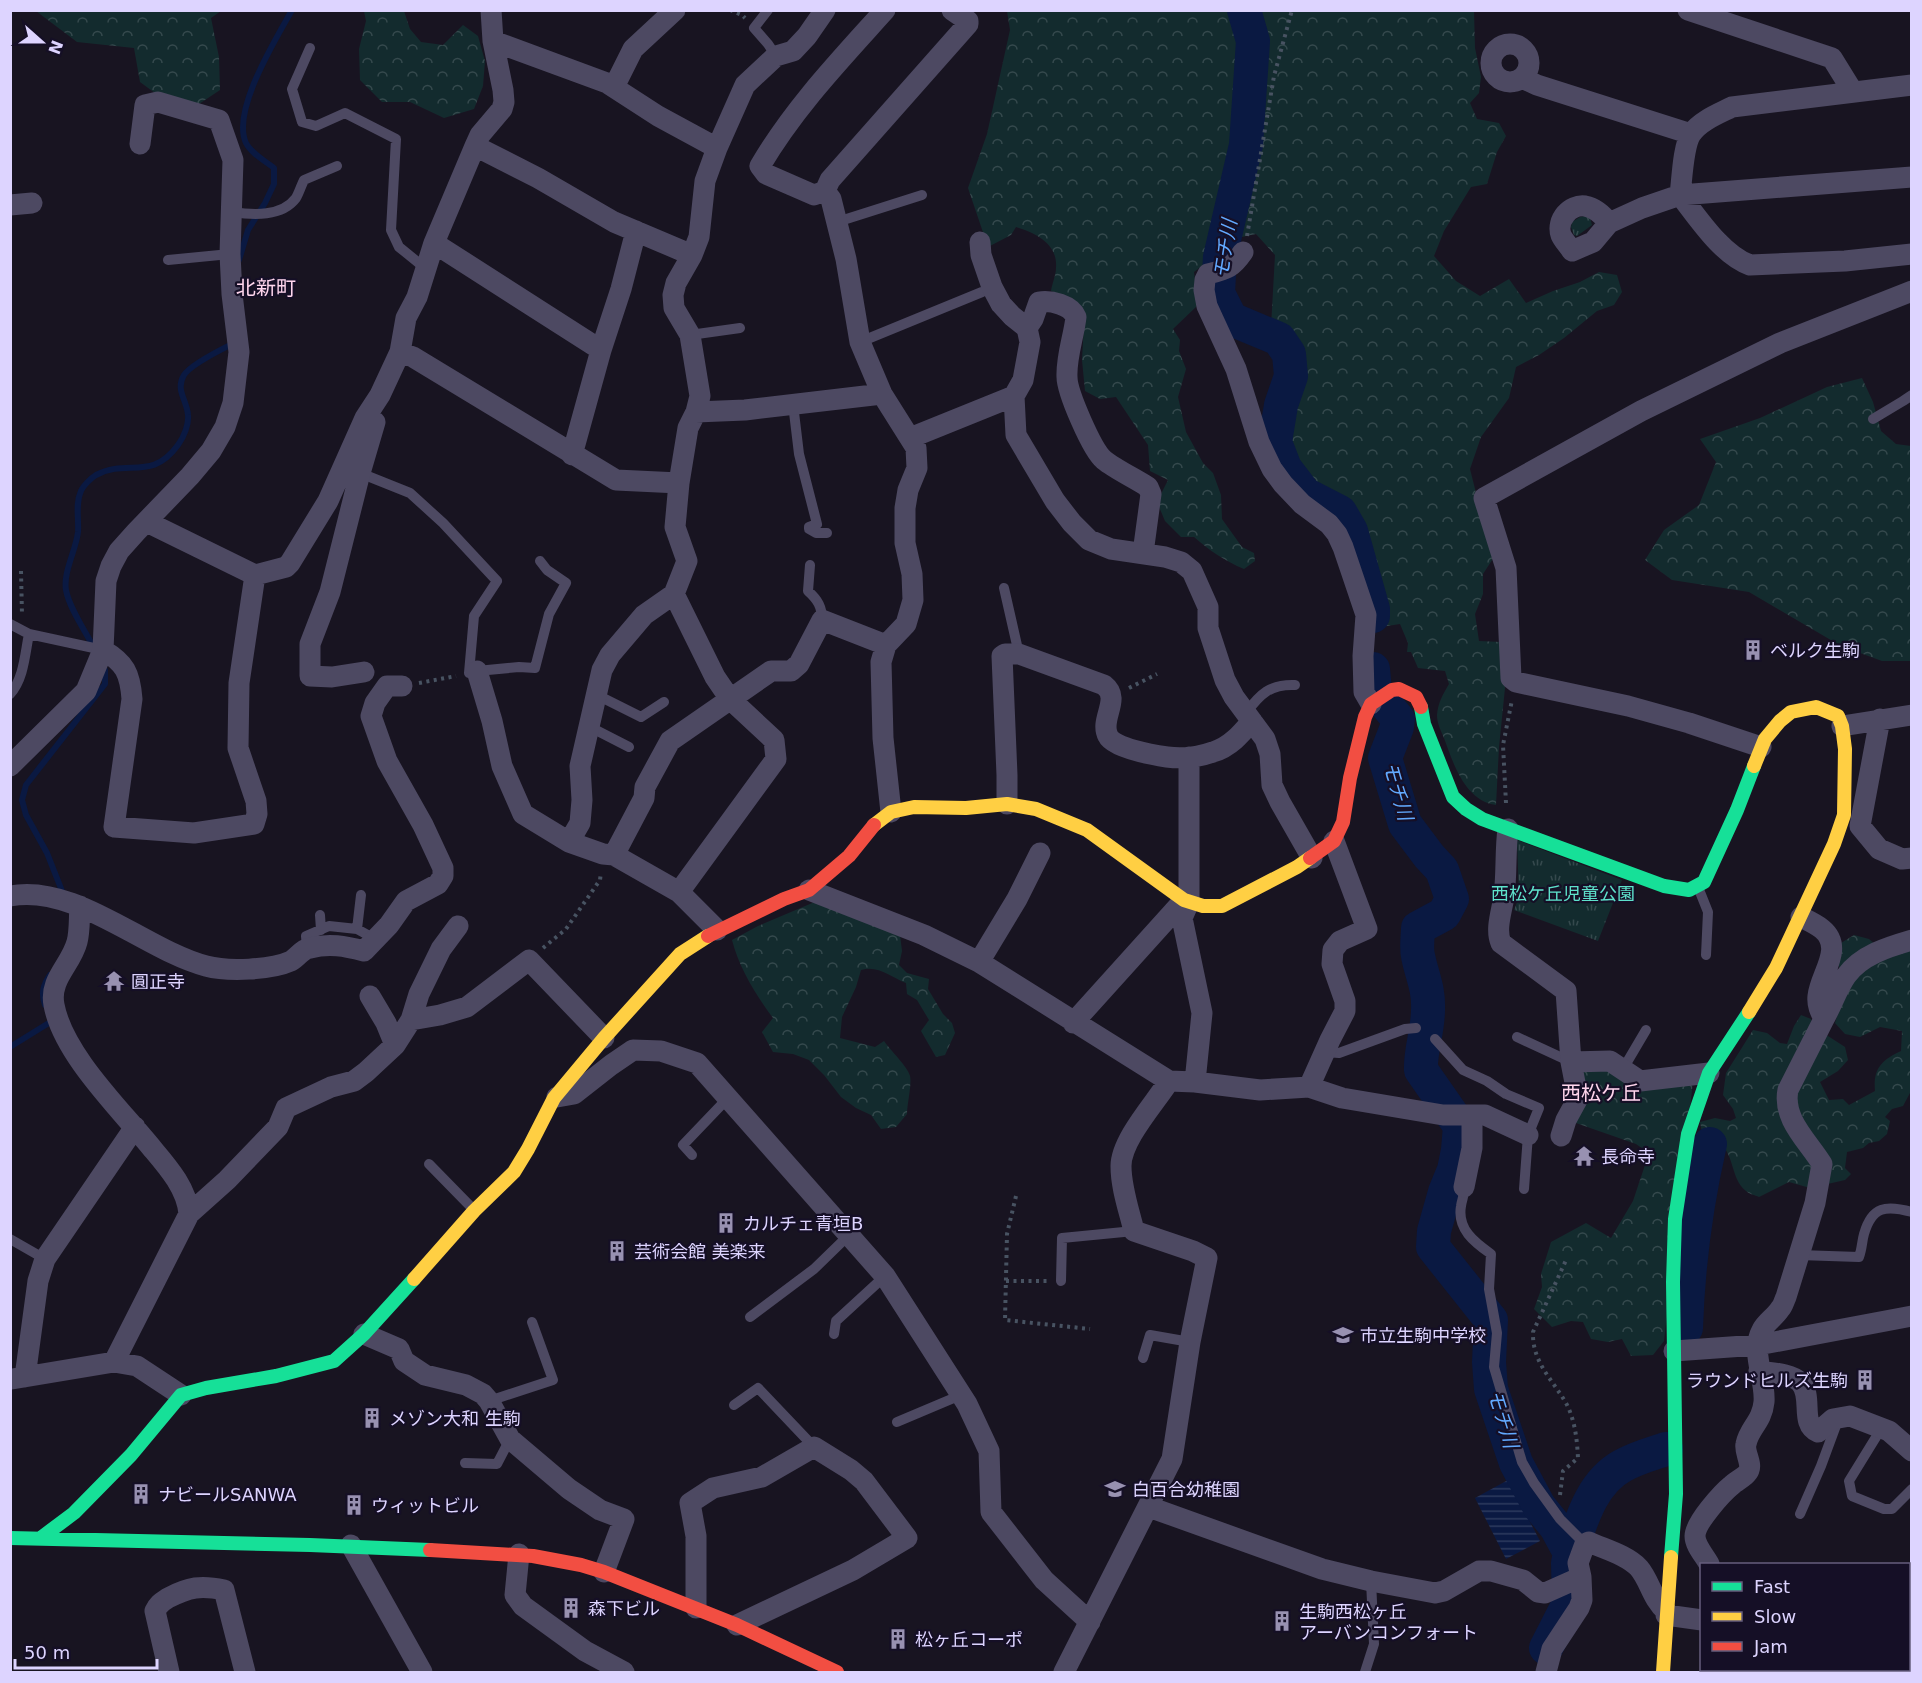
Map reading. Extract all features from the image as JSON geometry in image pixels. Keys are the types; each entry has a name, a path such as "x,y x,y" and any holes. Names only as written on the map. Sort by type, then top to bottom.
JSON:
{"street":[{"path":"147,522 255,575 286,567 290,563 328,501 365,418 380,395 400,352 406,318 417,297 434,243 475,146 480,135 502,109 503,90 491,10"},
{"path":"614,87 633,49 675,10"},
{"path":"569,842 580,824 582,800 580,766 602,670 610,655 644,615 674,594 687,561 675,527 688,428 696,412 700,396 690,335 674,308 673,295 676,283 699,237 705,181 745,85 776,56 793,51 807,36 825,10"},
{"path":"885,10 778,135 760,166 766,174 814,195 825,191 830,180 968,24 968,21 952,10"},
{"path":"1688,10 1832,58 1853,92"},
{"path":"494,41 614,87 658,116 717,148"},
{"path":"1522,78 1691,134"},
{"path":"1911,85 1732,107 1706,121 1691,134 1683,167 1680,195 1729,253 1739,261 1750,265 1845,261 1911,254"},
{"path":"10,766 86,691 103,650 108,573 119,551 211,451 225,427 233,403 239,352 230,254 233,160 219,120 158,102 145,105 140,144"},
{"path":"475,146 538,178 614,222 692,255"},
{"path":"1609,223 1642,208 1680,195 1911,177"},
{"path":"825,191 831,200 846,260 860,342 882,394 916,448 917,468 908,490 905,508 905,543 912,574 913,600 906,624 886,645 881,662 883,738 891,812"},
{"path":"10,205 32,203"},
{"path":"572,455 636,231"},
{"path":"980,242 981,255 992,287 1001,304 1027,328 1030,342 1023,380 1014,396 1016,435 1055,501 1089,540 1111,549 1143,553 1181,562 1192,570 1208,607 1208,628 1225,680 1234,697 1265,739 1270,754 1272,785 1312,858"},
{"path":"434,243 601,350"},
{"path":"1244,252 1234,265 1208,274 1204,290 1207,306 1236,369 1259,442 1272,469 1302,504 1333,529 1343,547 1366,615 1363,656 1364,692 1371,704"},
{"path":"1761,747 1689,723 1638,709 1516,682 1511,678 1506,568 1484,498 1641,411 1780,343 1911,291"},
{"path":"1027,328 1039,302 1066,306 1073,310 1076,317 1066,376 1069,390 1078,415 1103,460 1148,487 1151,494 1143,553"},
{"path":"400,352 412,357 616,480 679,483"},
{"path":"696,412 745,410 882,394"},
{"path":"364,672 332,677 310,676 310,644 330,592 380,395"},
{"path":"910,438 1014,396"},
{"path":"103,650 124,667 130,680 132,699 114,827 195,833 254,824 257,814 256,801 238,748 238,726 239,683 255,575"},
{"path":"674,594 715,677 730,699 774,740 776,759 679,892"},
{"path":"608,854 644,798 645,787 670,741 771,671 791,671 799,664 822,620 886,645"},
{"path":"1007,804 1002,657 1005,654 1019,654 1104,685 1110,690 1112,697 1105,730 1108,739 1131,749 1168,757 1189,757 1213,752 1231,744 1249,717"},
{"path":"473,672 492,721 502,766 522,814 569,842 608,854 679,892 717,930"},
{"path":"10,896 39,894 80,906 178,956 208,967 251,970 292,960 307,948 335,944 364,951 366,934 389,925 406,901 438,884 443,876 443,868 423,825 387,761 371,716 375,703 387,686 402,686"},
{"path":"42,1537 74,1513 131,1455 181,1395 206,1388 276,1376 334,1360 363,1334 474,1210 514,1172 554,1098 604,1038 680,954 717,930 809,890 849,856 874,824 891,812 914,807 966,808 1007,804 1036,809 1087,830 1186,901 1203,906 1222,906 1297,867 1334,841 1343,822 1365,717 1371,704 1392,690 1400,689 1416,697 1422,708 1443,777 1453,797 1466,809 1482,819 1664,886 1689,890 1704,882 1737,810 1765,739 1791,712 1816,707 1838,716 1842,726 1845,749 1844,815 1834,844 1776,969 1709,1073 1688,1134 1675,1219 1672,1282 1682,1351 1676,1494 1663,1672"},
{"path":"1842,726 1911,715"},
{"path":"1880,719 1860,826 1879,849 1902,859 1911,858"},
{"path":"1189,757 1186,901 1182,918 1202,1013 1195,1082"},
{"path":"1508,829 1504,894 1498,936 1501,943 1566,991 1571,1062 1578,1098 1566,1120 1561,1136"},
{"path":"1310,1087 1324,1052 1345,1011 1345,1001 1332,964 1333,950 1340,941 1367,929 1334,841"},
{"path":"978,962 1017,898 1040,853"},
{"path":"809,890 924,935 978,962 1170,1082 1195,1082 1260,1090 1310,1087 1342,1098 1443,1115 1485,1115 1528,1135"},
{"path":"1073,1023 1186,901"},
{"path":"80,906 77,942 69,962 54,985 54,1005 61,1026 81,1064 172,1172 189,1207 189,1214"},
{"path":"1801,917 1823,929 1832,943 1831,956 1818,995 1819,1008 1824,1019"},
{"path":"114,1362 189,1214 227,1180 278,1127 286,1108 331,1087 354,1081 395,1045 411,1020 419,994 441,950 458,926"},
{"path":"1708,1563 1698,1546 1696,1532 1720,1496 1750,1469 1745,1446 1749,1435 1759,1422 1764,1400 1759,1371 1758,1345 1762,1330 1780,1310 1786,1297 1815,1203 1822,1164 1790,1116 1786,1098 1788,1090 1845,978 1856,965 1867,957 1911,940"},
{"path":"411,1020 467,1007 529,960 604,1038"},
{"path":"370,996 386,1023 395,1045"},
{"path":"554,1098 574,1094 633,1050 661,1051 697,1063 885,1276 967,1404 989,1451 991,1512 1044,1580 1090,1622"},
{"path":"1571,1062 1610,1061 1640,1081 1709,1073"},
{"path":"1064,1672 1172,1459 1190,1342 1207,1258 1134,1231 1121,1164 1130,1138 1170,1082"},
{"path":"1464,1186 1472,1148 1470,1116"},
{"path":"135,1127 45,1259 38,1281 18,1378 114,1362 137,1366 181,1395"},
{"path":"1682,1351 1758,1345 1911,1316"},
{"path":"363,1334 399,1349 404,1361 425,1375 466,1385 483,1394 510,1439 569,1489 600,1510 624,1519 604,1572"},
{"path":"1759,1371 1786,1375 1799,1382 1804,1389 1809,1424 1814,1431 1822,1431 1833,1419 1850,1416 1889,1431 1911,1451"},
{"path":"696,1608 696,1536 690,1503 713,1488 762,1477 814,1447 864,1481 907,1538 854,1570 736,1625"},
{"path":"1149,1507 1322,1569 1435,1593 1444,1591 1474,1573 1491,1571 1523,1580 1538,1592 1545,1593 1573,1581"},
{"path":"10,1538 351,1545 519,1554 588,1566 736,1625 837,1672"},
{"path":"1546,1672 1552,1649 1582,1600 1573,1581 1581,1541 1589,1542 1630,1561 1640,1569 1657,1604 1666,1613 1700,1620"},
{"path":"351,1545 422,1672"},
{"path":"519,1554 515,1595 523,1606 585,1651 624,1672"},
{"path":"169,1672 155,1611 158,1604 191,1587 224,1590 245,1672"}],"lane":[{"path":"768,10 754,28 776,56"},
{"path":"310,48 292,90 302,122 316,126 345,112 396,139 391,230 399,247 425,267"},
{"path":"232,212 245,214 275,212 286,208 297,196 304,180 337,166"},
{"path":"837,222 922,195"},
{"path":"168,260 230,254"},
{"path":"860,342 982,292"},
{"path":"690,335 740,328"},
{"path":"1873,419 1911,395"},
{"path":"793,404 799,454 817,524 809,529 816,533 827,533"},
{"path":"360,473 410,493 443,523 497,581 474,616 473,672 519,667 535,668 549,614 566,583 547,570 540,561"},
{"path":"810,565 807,591 816,598 822,609 822,620"},
{"path":"1004,588 1019,654"},
{"path":"10,624 25,631 103,650"},
{"path":"10,694 16,688 24,664 25,631"},
{"path":"1249,717 1258,696 1280,684 1295,685"},
{"path":"595,694 641,717 664,702"},
{"path":"588,726 629,747"},
{"path":"1698,886 1708,912 1706,955"},
{"path":"307,948 306,936 329,926 366,934 361,895"},
{"path":"320,915 321,930"},
{"path":"1324,1052 1339,1053 1405,1029 1416,1028"},
{"path":"1623,1069 1646,1030"},
{"path":"1517,1037 1571,1062"},
{"path":"1436,1039 1463,1070 1487,1081 1506,1094 1539,1108 1528,1135 1524,1189"},
{"path":"692,1155 683,1145 727,1099"},
{"path":"429,1164 474,1210"},
{"path":"1464,1186 1465,1193 1460,1215 1462,1225 1466,1233 1491,1254 1489,1289 1497,1333 1494,1367 1522,1462 1534,1483 1563,1522 1581,1541"},
{"path":"1799,1255 1858,1257 1870,1219 1879,1210 1888,1208 1911,1212"},
{"path":"1061,1281 1062,1238 1134,1231"},
{"path":"750,1317 814,1269 850,1234"},
{"path":"10,1239 45,1259"},
{"path":"834,1334 836,1321 885,1276"},
{"path":"489,1401 553,1380 532,1322"},
{"path":"1143,1358 1150,1335 1190,1342"},
{"path":"734,1404 758,1388 814,1447"},
{"path":"897,1422 961,1395"},
{"path":"1800,1514 1839,1417"},
{"path":"1881,1429 1849,1481 1852,1496 1884,1509 1892,1509 1911,1489"},
{"path":"465,1463 497,1464 510,1439"},
{"path":"1365,1672 1374,1644 1371,1581"}],"path":[{"path":"1244,252 1275,76 1292,10"},
{"path":"21,571 25,631"},
{"path":"402,686 473,672"},
{"path":"1112,697 1157,674"},
{"path":"1508,829 1503,745 1516,682"},
{"path":"529,960 566,929 600,880 608,854"},
{"path":"1016,1197 1007,1234 1005,1320 1090,1329"},
{"path":"1563,1522 1559,1492 1562,1474 1578,1458 1577,1440 1572,1416 1542,1369 1532,1343 1533,1332 1567,1258"},
{"path":"1006,1281 1061,1281"}],"green space":[{"path":"36,11 221,11 211,18 219,57 220,90 199,104 155,93 140,82 134,48 77,42"},
{"path":"364,11 404,11 410,29 421,42 443,45 463,25 478,36 485,61 483,86 474,109 444,118 410,102 382,102 360,80 359,49 366,21"},
{"path":"1007,11 1474,11 1475,48 1481,77 1479,93 1470,103 1477,119 1499,123 1506,136 1497,152 1487,184 1471,187 1444,231 1434,256 1456,281 1480,296 1509,279 1526,303 1599,272 1617,275 1622,292 1614,305 1597,311 1564,338 1516,367 1509,398 1481,437 1470,469 1494,557 1483,574 1483,594 1475,614 1479,641 1501,642 1505,688 1496,805 1485,802 1468,789 1456,769 1440,730 1438,711 1449,684 1445,671 1418,668 1411,652 1407,652 1408,643 1400,624 1381,627 1379,598 1351,512 1319,488 1287,454 1283,427 1297,397 1302,351 1271,327 1275,255 1256,234 1237,238 1194,272 1198,305 1173,329 1180,340 1179,351 1186,369 1178,397 1186,432 1203,463 1213,473 1221,495 1222,519 1242,547 1254,553 1255,561 1244,569 1230,563 1194,537 1181,537 1165,521 1157,502 1168,480 1150,471 1148,445 1116,397 1100,399 1085,391 1082,360 1084,323 1064,296 1051,291 1056,259 1049,246 1038,236 1016,227 1011,235 988,247 968,188 987,134 1010,30"},
{"path":"1585,216 1590,218 1592,225 1577,236 1574,235 1572,222"},
{"path":"1862,378 1873,402 1881,431 1896,444 1911,446 1911,661 1882,661 1841,646 1749,592 1672,580 1645,560 1664,530 1699,505 1716,462 1700,439 1760,418 1827,387"},
{"name":"西松ケ丘児童公園","path":"1517,840 1622,880 1598,941 1514,910 1519,897"},
{"path":"817,901 900,935 902,951 899,965 907,973 929,979 928,989 943,1014 952,1023 955,1033 945,1055 936,1057 921,1031 929,1020 917,1000 907,994 906,983 879,970 861,970 842,1017 840,1038 875,1047 884,1041 909,1072 907,1114 896,1127 881,1129 871,1115 841,1097 809,1060 793,1054 773,1052 762,1032 773,1018 749,981 732,940 758,926"},
{"path":"1854,935 1869,939 1877,946 1911,946 1911,1091 1903,1106 1892,1109 1885,1117 1890,1121 1887,1134 1879,1141 1847,1152 1845,1168 1851,1174 1845,1180 1810,1188 1789,1182 1759,1197 1747,1192 1741,1186 1723,1146 1703,1138 1700,1122 1715,1118 1730,1121 1736,1118 1733,1109 1723,1095 1726,1073 1753,1030 1767,1033 1780,1043 1787,1044 1801,1015 1811,1019 1814,1027 1845,1047 1848,1060 1838,1071 1820,1082 1829,1100 1843,1099 1849,1105 1875,1091 1877,1071 1880,1066 1901,1051 1902,1031 1880,1027 1860,1037 1845,1034 1835,1023 1843,996 1838,959 1841,943"},
{"path":"1580,1067 1693,1081 1664,1341 1653,1355 1631,1356 1622,1339 1608,1342 1591,1339 1583,1322 1571,1321 1552,1327 1534,1309 1542,1287 1541,1274 1551,1242 1586,1223 1611,1238 1633,1201 1649,1153 1636,1144 1573,1122"}],"water":[{"path":"1508,1480 1540,1541 1506,1559 1475,1498"}],"waterway":[{"path":"239,260 248,230 274,184 274,168 246,143 243,129 245,113 257,75 292,10"},
{"name":"モチ川","path":"1244,10 1253,41 1246,145 1220,257 1218,293 1231,319 1279,339 1289,354 1291,376 1281,405 1275,442 1285,468 1305,494 1340,512 1351,531 1373,616"},
{"path":"94,648 74,612 66,590 66,576 77,539 81,491 94,476 108,470 149,466 168,456 180,442 188,422 181,390 184,375 200,362 234,343"},
{"path":"64,896 47,853 26,815 22,800 26,785 105,684 103,665"},
{"name":"モチ川","path":"1373,669 1375,691 1398,719 1385,758 1405,824 1442,870 1452,899 1444,914 1418,928 1417,942 1428,1002 1421,1070 1460,1126 1454,1170 1434,1231 1433,1247 1491,1320 1489,1362 1491,1389 1516,1463 1539,1506 1556,1527 1570,1553 1569,1603 1546,1648"},
{"path":"45,1005 43,989 50,975"},
{"path":"10,1047 52,1021 50,1017"},
{"path":"1686,1328 1694,1236 1710,1144"},
{"path":"1570,1553 1588,1504 1602,1482 1627,1463 1666,1449"}],"traffic: fast":[{"path":"1421,707 1424,724 1453,797 1466,809 1482,819 1664,886 1689,890 1704,882 1737,810 1754,766"},
{"path":"1671,1557 1676,1494 1673,1282 1675,1219 1688,1134 1709,1073 1749,1012"},
{"path":"42,1537 74,1513 131,1455 181,1395 206,1388 276,1376 334,1361 364,1334 414,1279"},
{"path":"10,1538 430,1550"}],"traffic: slow":[{"path":"1749,1012 1776,968 1834,844 1844,815 1845,749 1842,726 1838,716 1816,707 1791,712 1765,739 1754,766"},
{"path":"874,825 891,812 914,807 966,808 1007,804 1036,809 1087,830 1184,900 1203,906 1222,906 1310,858"},
{"path":"414,1279 474,1211 514,1172 554,1098 604,1038 680,954 708,936"},
{"path":"1663,1672 1671,1557"}],"traffic: jam":[{"path":"1310,858 1334,841 1343,822 1350,778 1365,717 1371,704 1392,690 1399,689 1416,697 1421,707"},
{"path":"708,936 784,899 809,890 849,856 874,825"},
{"path":"430,1550 533,1556 581,1565 737,1625 837,1672"}],"place":[{"name":"ベルク生駒","path":"1753,650"},
{"name":"圓正寺","path":"114,981"},
{"name":"長命寺","path":"1584,1156"},
{"name":"カルチェ青垣B","path":"726,1223"},
{"name":"芸術会館 美楽来","path":"617,1251"},
{"name":"市立生駒中学校","path":"1343,1335"},
{"name":"ラウンドヒルズ生駒","path":"1865,1380"},
{"name":"メゾン大和 生駒","path":"372,1418"},
{"name":"白百合幼稚園","path":"1115,1489"},
{"name":"ナビールSANWA","path":"141,1494"},
{"name":"ウィットビル","path":"354,1505"},
{"name":"森下ビル","path":"571,1608"},
{"name":"生駒西松ヶ丘 アーバンコンフォート","path":"1282,1621"},
{"name":"松ヶ丘コーポ","path":"898,1639"}],"district":[{"name":"北新町","path":"266,288"},
{"name":"西松ケ丘","path":"1601,1093"}]}
